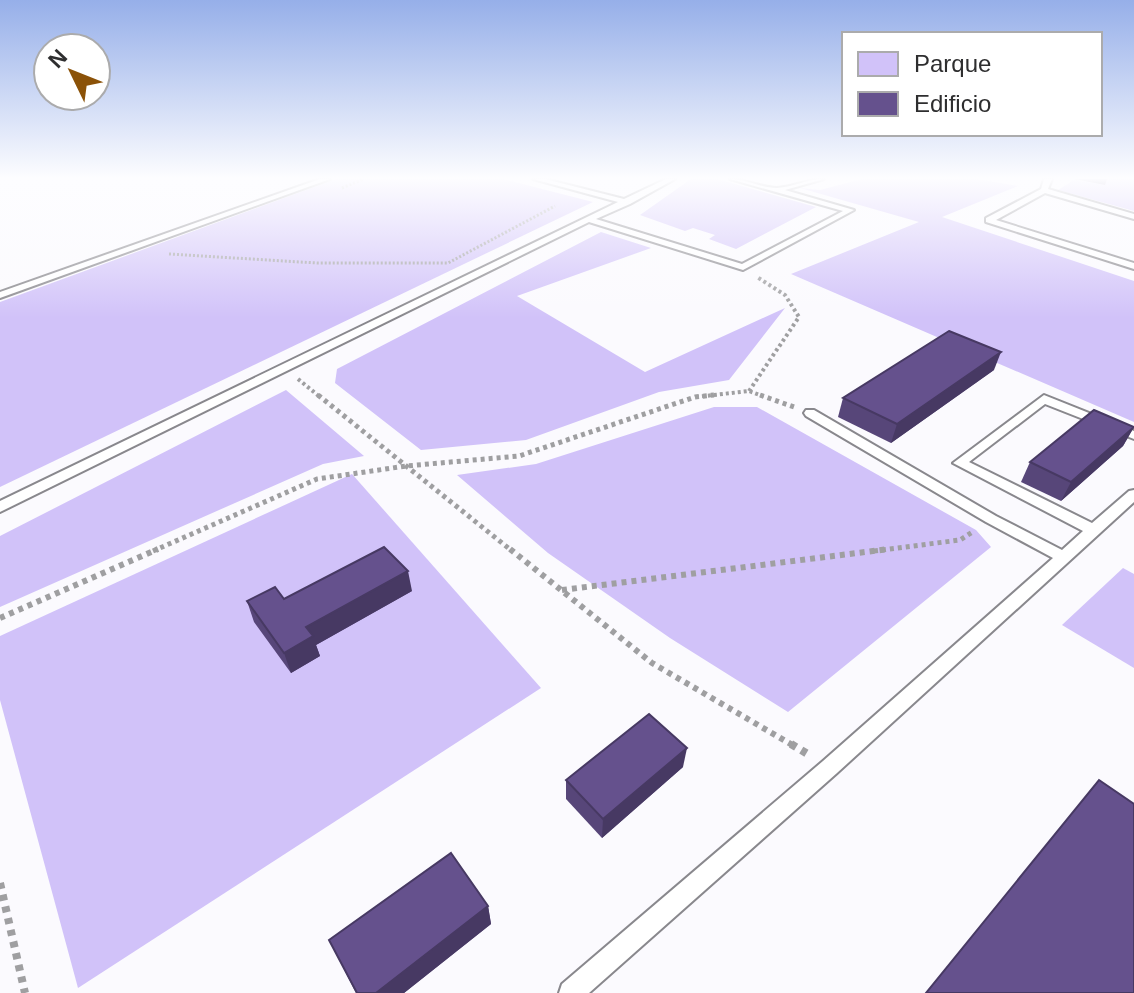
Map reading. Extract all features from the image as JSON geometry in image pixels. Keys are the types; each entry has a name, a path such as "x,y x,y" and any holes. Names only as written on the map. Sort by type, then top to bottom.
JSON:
{"lane":[{"path":"0,295 195,225"},
{"path":"0,507 579,225"},
{"path":"607,225 743,267 821,225"},
{"path":"1006,225 1134,266"},
{"path":"1095,531 960,463 1044,399 1134,435"},
{"path":"810,413 991,519 1065,558"},
{"path":"571,993 830,767 1134,494"}],"path":[{"path":"120,252 317,263 448,263 519,225"},
{"path":"743,267 785,295 799,317 749,391"},
{"path":"285,368 652,663 830,767"},
{"path":"0,618 317,479 406,466 519,456 695,397 749,391 810,413"},
{"path":"561,590 960,540 991,519"},
{"path":"0,883 25,993"}],"green space":[{"path":"209,225 544,225 0,487 0,302"},
{"path":"669,225 781,225 736,249 709,239 715,235 693,228 685,231"},
{"path":"911,225 967,225 1134,281 1134,422 791,274"},
{"path":"601,232 651,248 517,296 645,372 785,308 729,380 659,392 526,440 421,450 335,383 337,369"},
{"path":"286,390 364,456 323,464 0,607 0,536"},
{"path":"714,407 757,407 976,530 991,547 788,712 670,638 548,553 457,475 536,464"},
{"path":"352,474 541,688 78,988 0,700 0,636"},
{"path":"1123,568 1134,574 1134,668 1062,625"}],"building":[{"path":"949,331 1001,352 897,424 843,398"},
{"path":"1094,410 1134,427 1071,482 1030,462"},
{"path":"384,547 408,571 306,627 313,636 284,653 247,601 275,587 284,599"},
{"path":"649,714 687,748 603,819 566,780"},
{"path":"1099,780 1134,804 1134,993 926,993"},
{"path":"451,853 488,906 376,993 357,993 329,940"}]}
